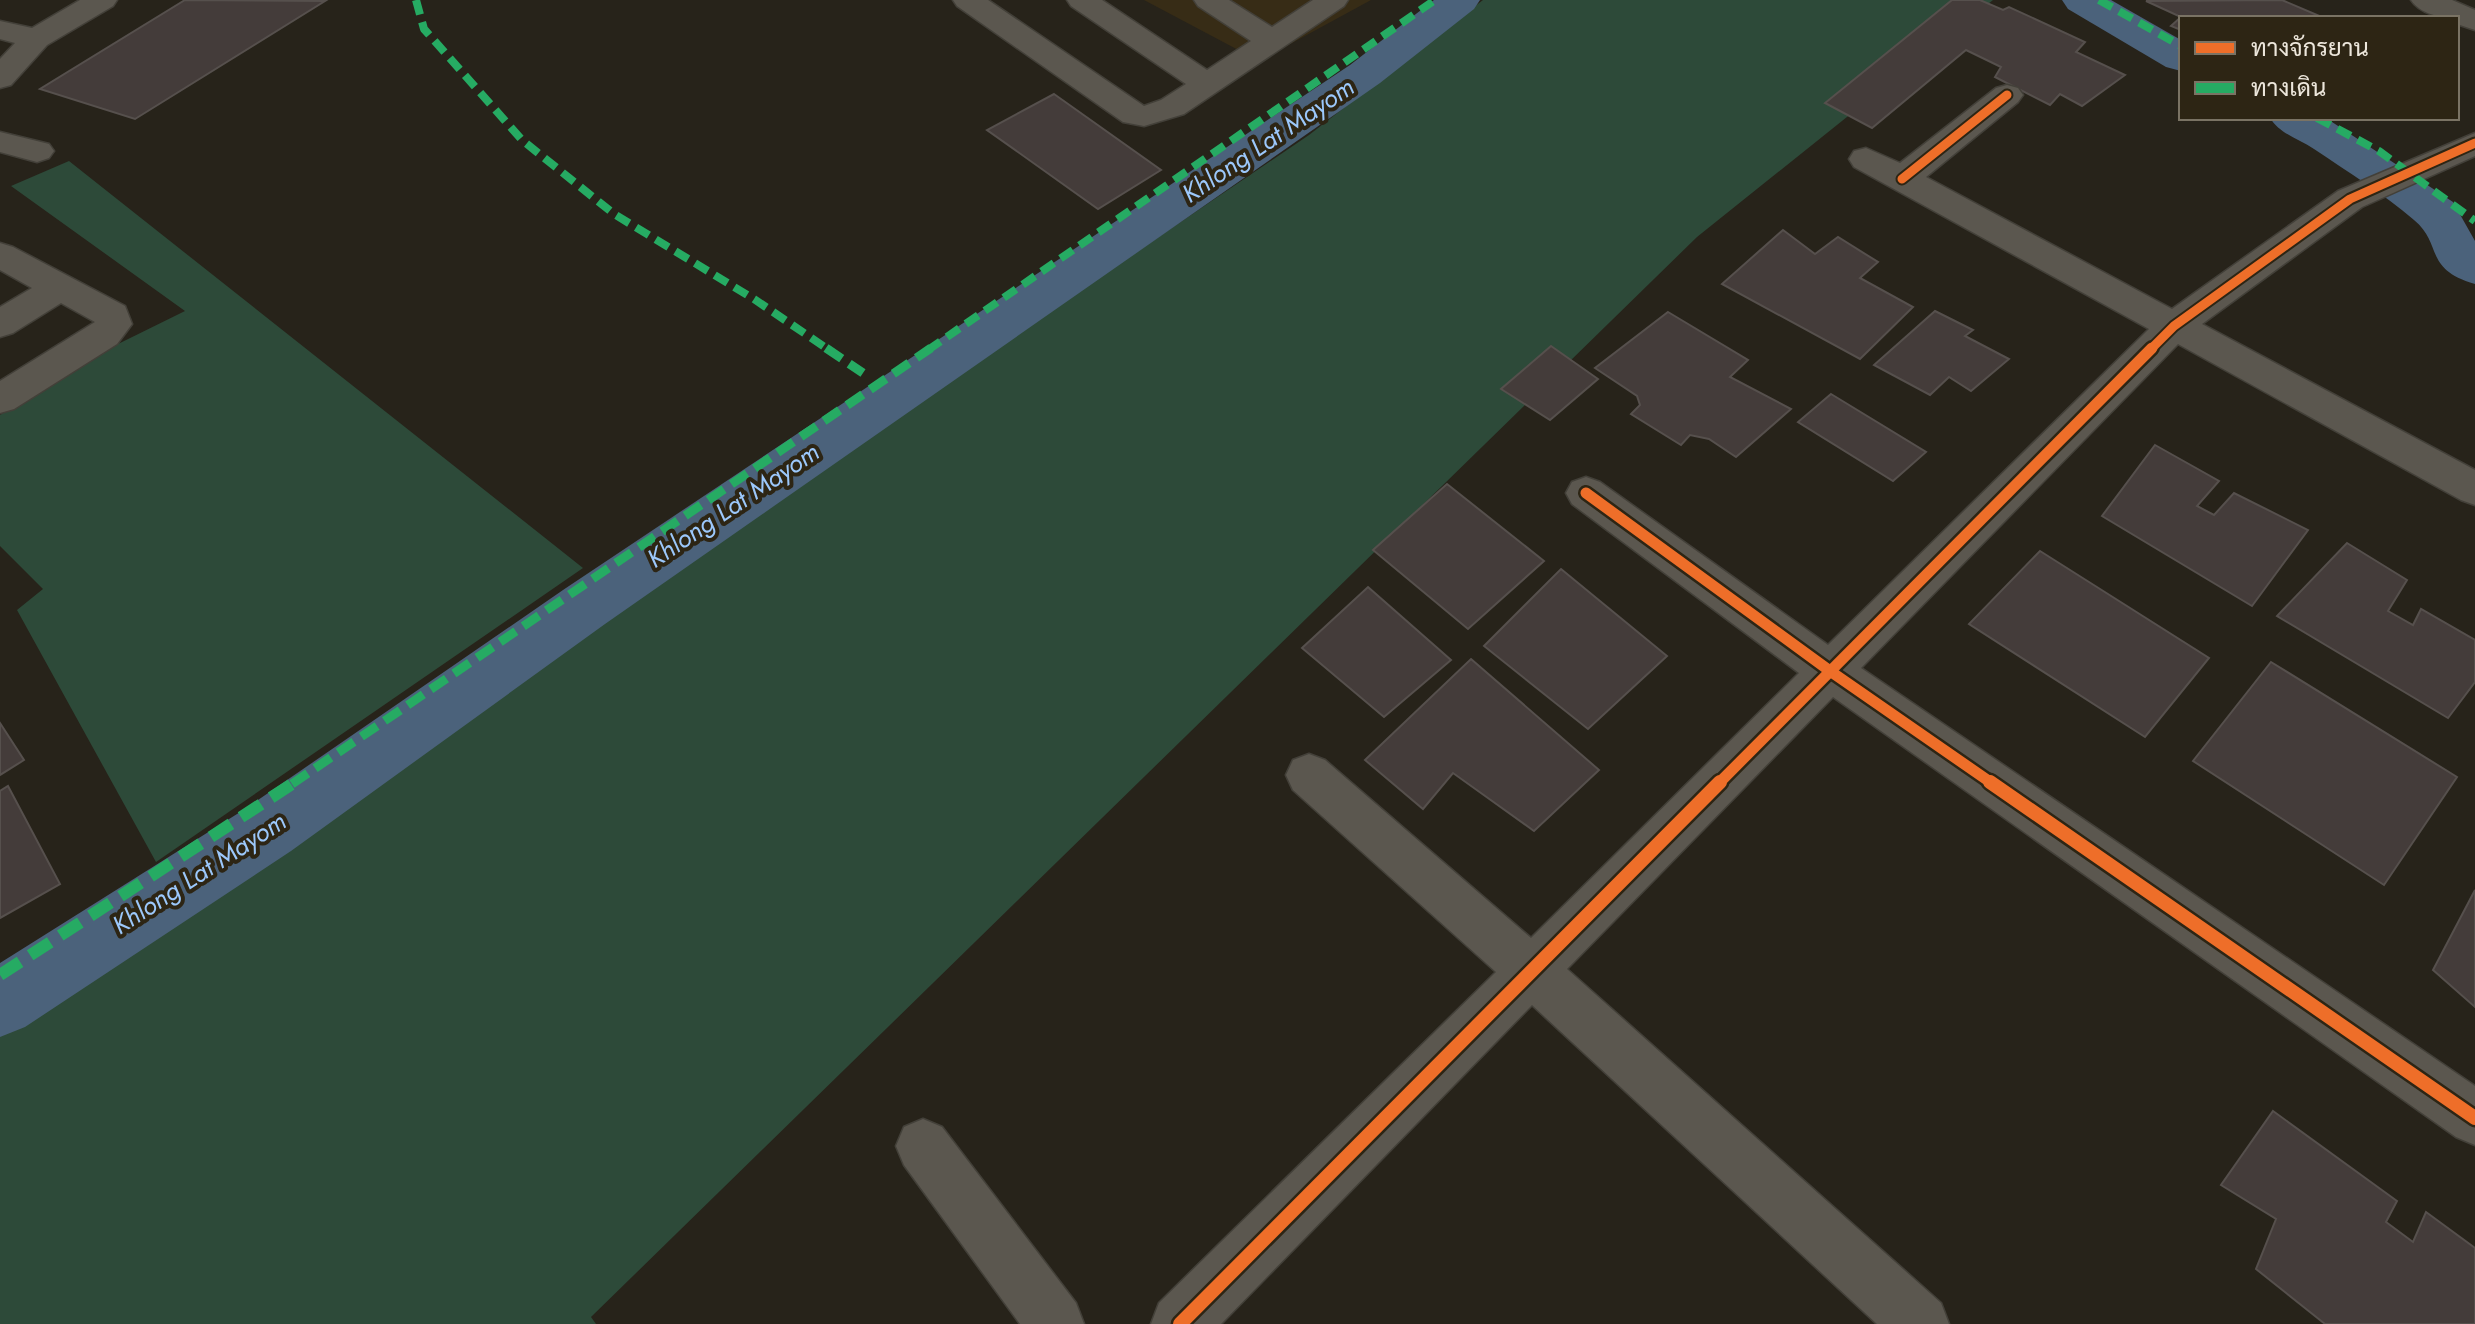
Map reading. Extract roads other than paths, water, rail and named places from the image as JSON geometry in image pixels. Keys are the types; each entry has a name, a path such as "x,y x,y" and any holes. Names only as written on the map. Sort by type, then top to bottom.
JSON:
{"street":[{"path":"0,78 36,38 102,0"},
{"path":"968,0 1134,115 1147,118 1158,116 1332,0"},
{"path":"1082,0 1207,84"},
{"path":"1209,0 1272,41"},
{"path":"2426,0 2475,21"},
{"path":"0,30 36,38"},
{"path":"1902,179 2007,95"},
{"path":"0,142 37,151"},
{"path":"1180,1324 2174,326 2350,199 2475,143"},
{"path":"1866,159 2475,489"},
{"path":"0,255 112,315 114,324 104,335 0,399"},
{"path":"0,324 60,287"},
{"path":"1586,493 1830,671 2475,1118"},
{"path":"1309,775 1532,971 1920,1324"},
{"path":"923,1146 1055,1324"}],"waterway":[{"name":"Khlong Lat Mayom","path":"0,1003 268,830 584,607 1365,74 1460,0"},
{"path":"2082,0 2179,57"},
{"path":"2296,120 2327,137 2436,213 2460,257 2475,267"}]}
